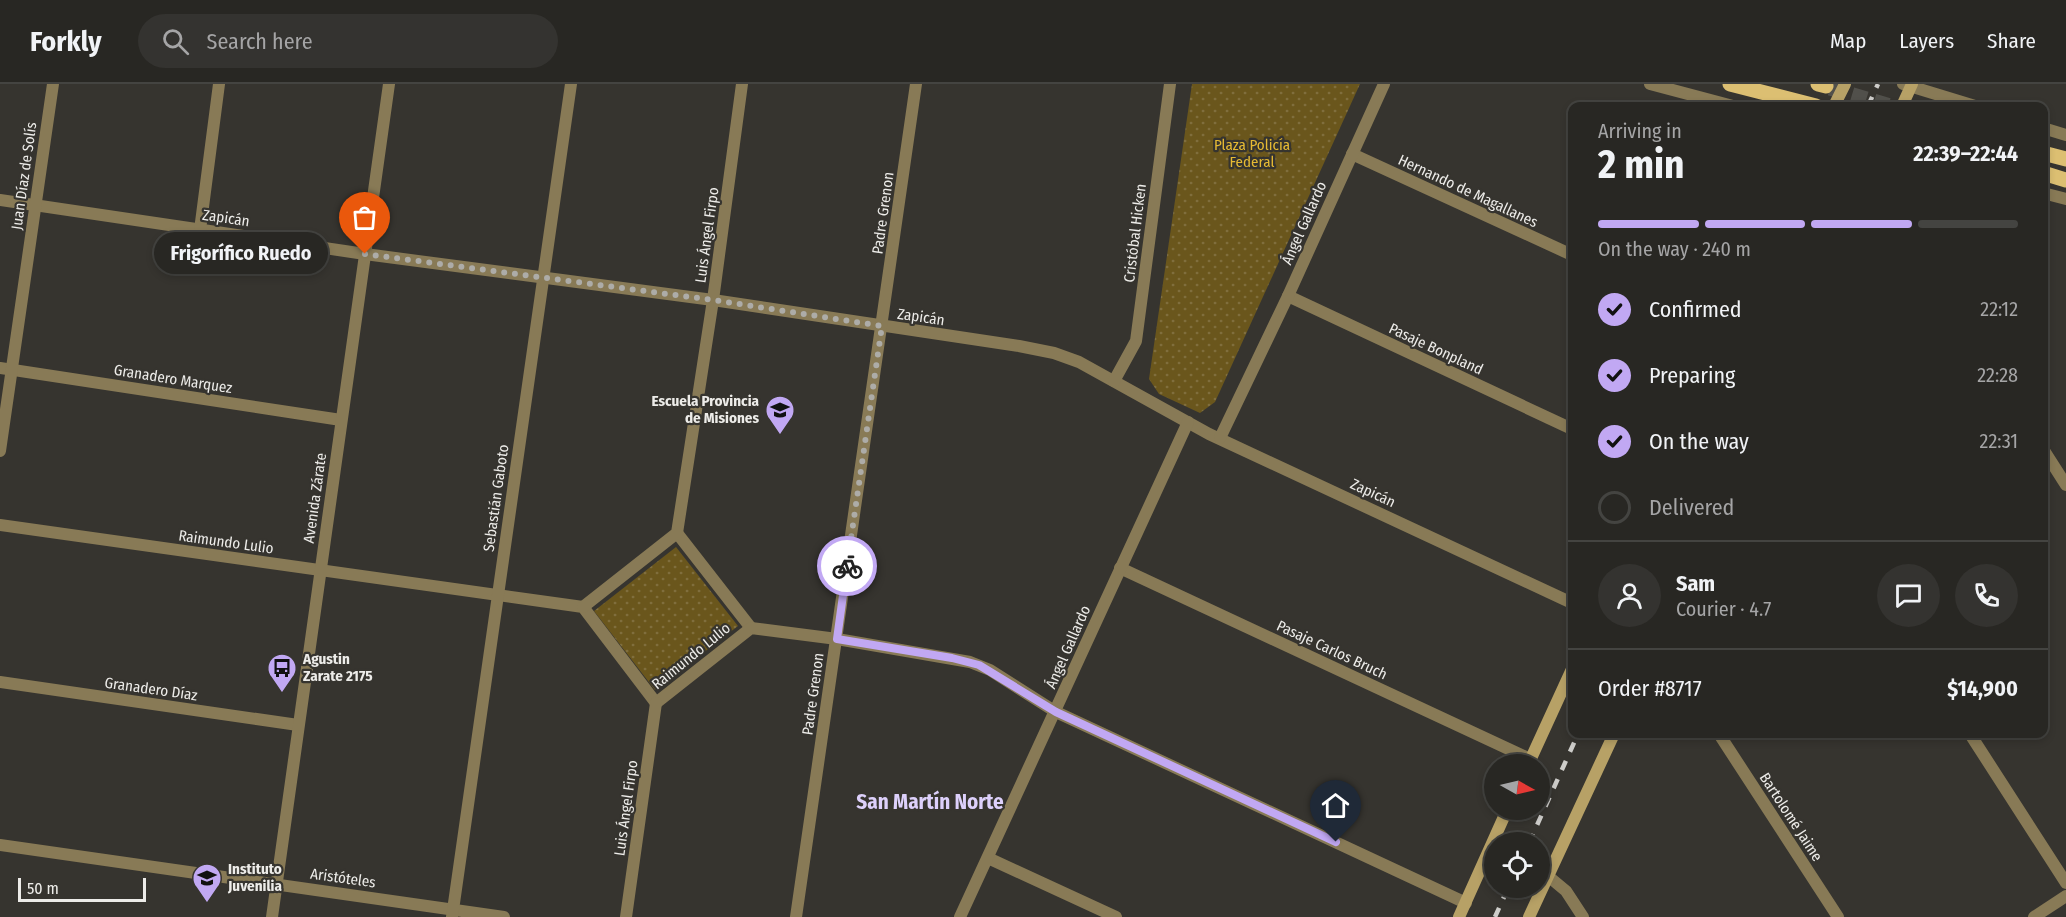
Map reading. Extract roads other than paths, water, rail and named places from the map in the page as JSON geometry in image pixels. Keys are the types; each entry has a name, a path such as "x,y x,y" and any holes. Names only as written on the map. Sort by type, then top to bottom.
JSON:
{"main road":[{"path":"1730,84 1800,102"},
{"path":"1836,102 1845,84"},
{"path":"1903,102 1909,85"},
{"path":"2048,154 2066,159"},
{"path":"2048,175 2066,180"},
{"path":"1533,754 1568,678"},
{"path":"1550,872 1612,738"},
{"path":"1459,917 1503,820"},
{"path":"1529,917 1538,898"}],"street":[{"name":"Juan Díaz de Solís","path":"0,451 6,369 35,205 53,84"},
{"path":"200,230 219,84"},
{"name":"Avenida Zárate","path":"272,917 389,84"},
{"name":"Sebastián Gaboto","path":"453,913 571,84"},
{"name":"Luis Ángel Firpo","path":"677,533 713,300 742,84"},
{"name":"Padre Grenon","path":"796,917 916,84"},
{"name":"Cristóbal Hicken","path":"1114,381 1136,341 1170,84"},
{"name":"Ángel Gallardo","path":"1220,438 1288,296 1384,84"},
{"path":"1650,84 1718,102"},
{"path":"1909,85 1962,102"},
{"path":"2048,130 2066,135"},
{"name":"Hernando de Magallanes","path":"1352,154 1568,253"},
{"path":"2048,195 2066,200"},
{"name":"Zapicán","path":"0,200 365,254 713,300 1054,353 1079,362 1220,438 1568,601"},
{"name":"Pasaje Bonpland","path":"1288,296 1568,427"},
{"name":"Granadero Marquez","path":"6,369 341,420"},
{"name":"Ángel Gallardo","path":"960,917 1188,422"},
{"path":"2048,457 2066,485"},
{"name":"Raimundo Lulio","path":"0,525 583,607 656,703 751,628 837,639 970,662 990,670 1056,712 1466,903"},
{"path":"583,607 677,533 751,628"},
{"name":"Pasaje Carlos Bruch","path":"1120,568 1512,754"},
{"name":"Granadero Díaz","path":"0,682 298,725"},
{"name":"Luis Ángel Firpo","path":"626,917 656,703"},
{"name":"Bartolomé Jaime","path":"1722,738 1838,917"},
{"path":"1973,738 2066,883"},
{"name":"Aristóteles","path":"0,846 277,884 453,913 504,917"},
{"path":"988,858 1116,917"},
{"path":"1550,878 1566,891 1583,917"},
{"path":"2034,917 2066,896"}],"tunnel":[{"path":"1830,88 1877,102"}],"railway":[{"path":"1870,102 1878,84"},
{"path":"1534,832 1576,738"},
{"path":"1495,917 1504,898"}],"place":[{"name":"Frigorífico Ruedo","path":"365,254"},
{"name":"Escuela Provincia de Misiones","path":"780,436"},
{"name":"Agustin Zarate 2175","path":"282,694"},
{"name":"Instituto Juvenilia","path":"207,904"}],"district":[{"name":"San Martín Norte","path":"930,802"}],"park label":[{"name":"Plaza Policía Federal","path":"1252,154"}]}
